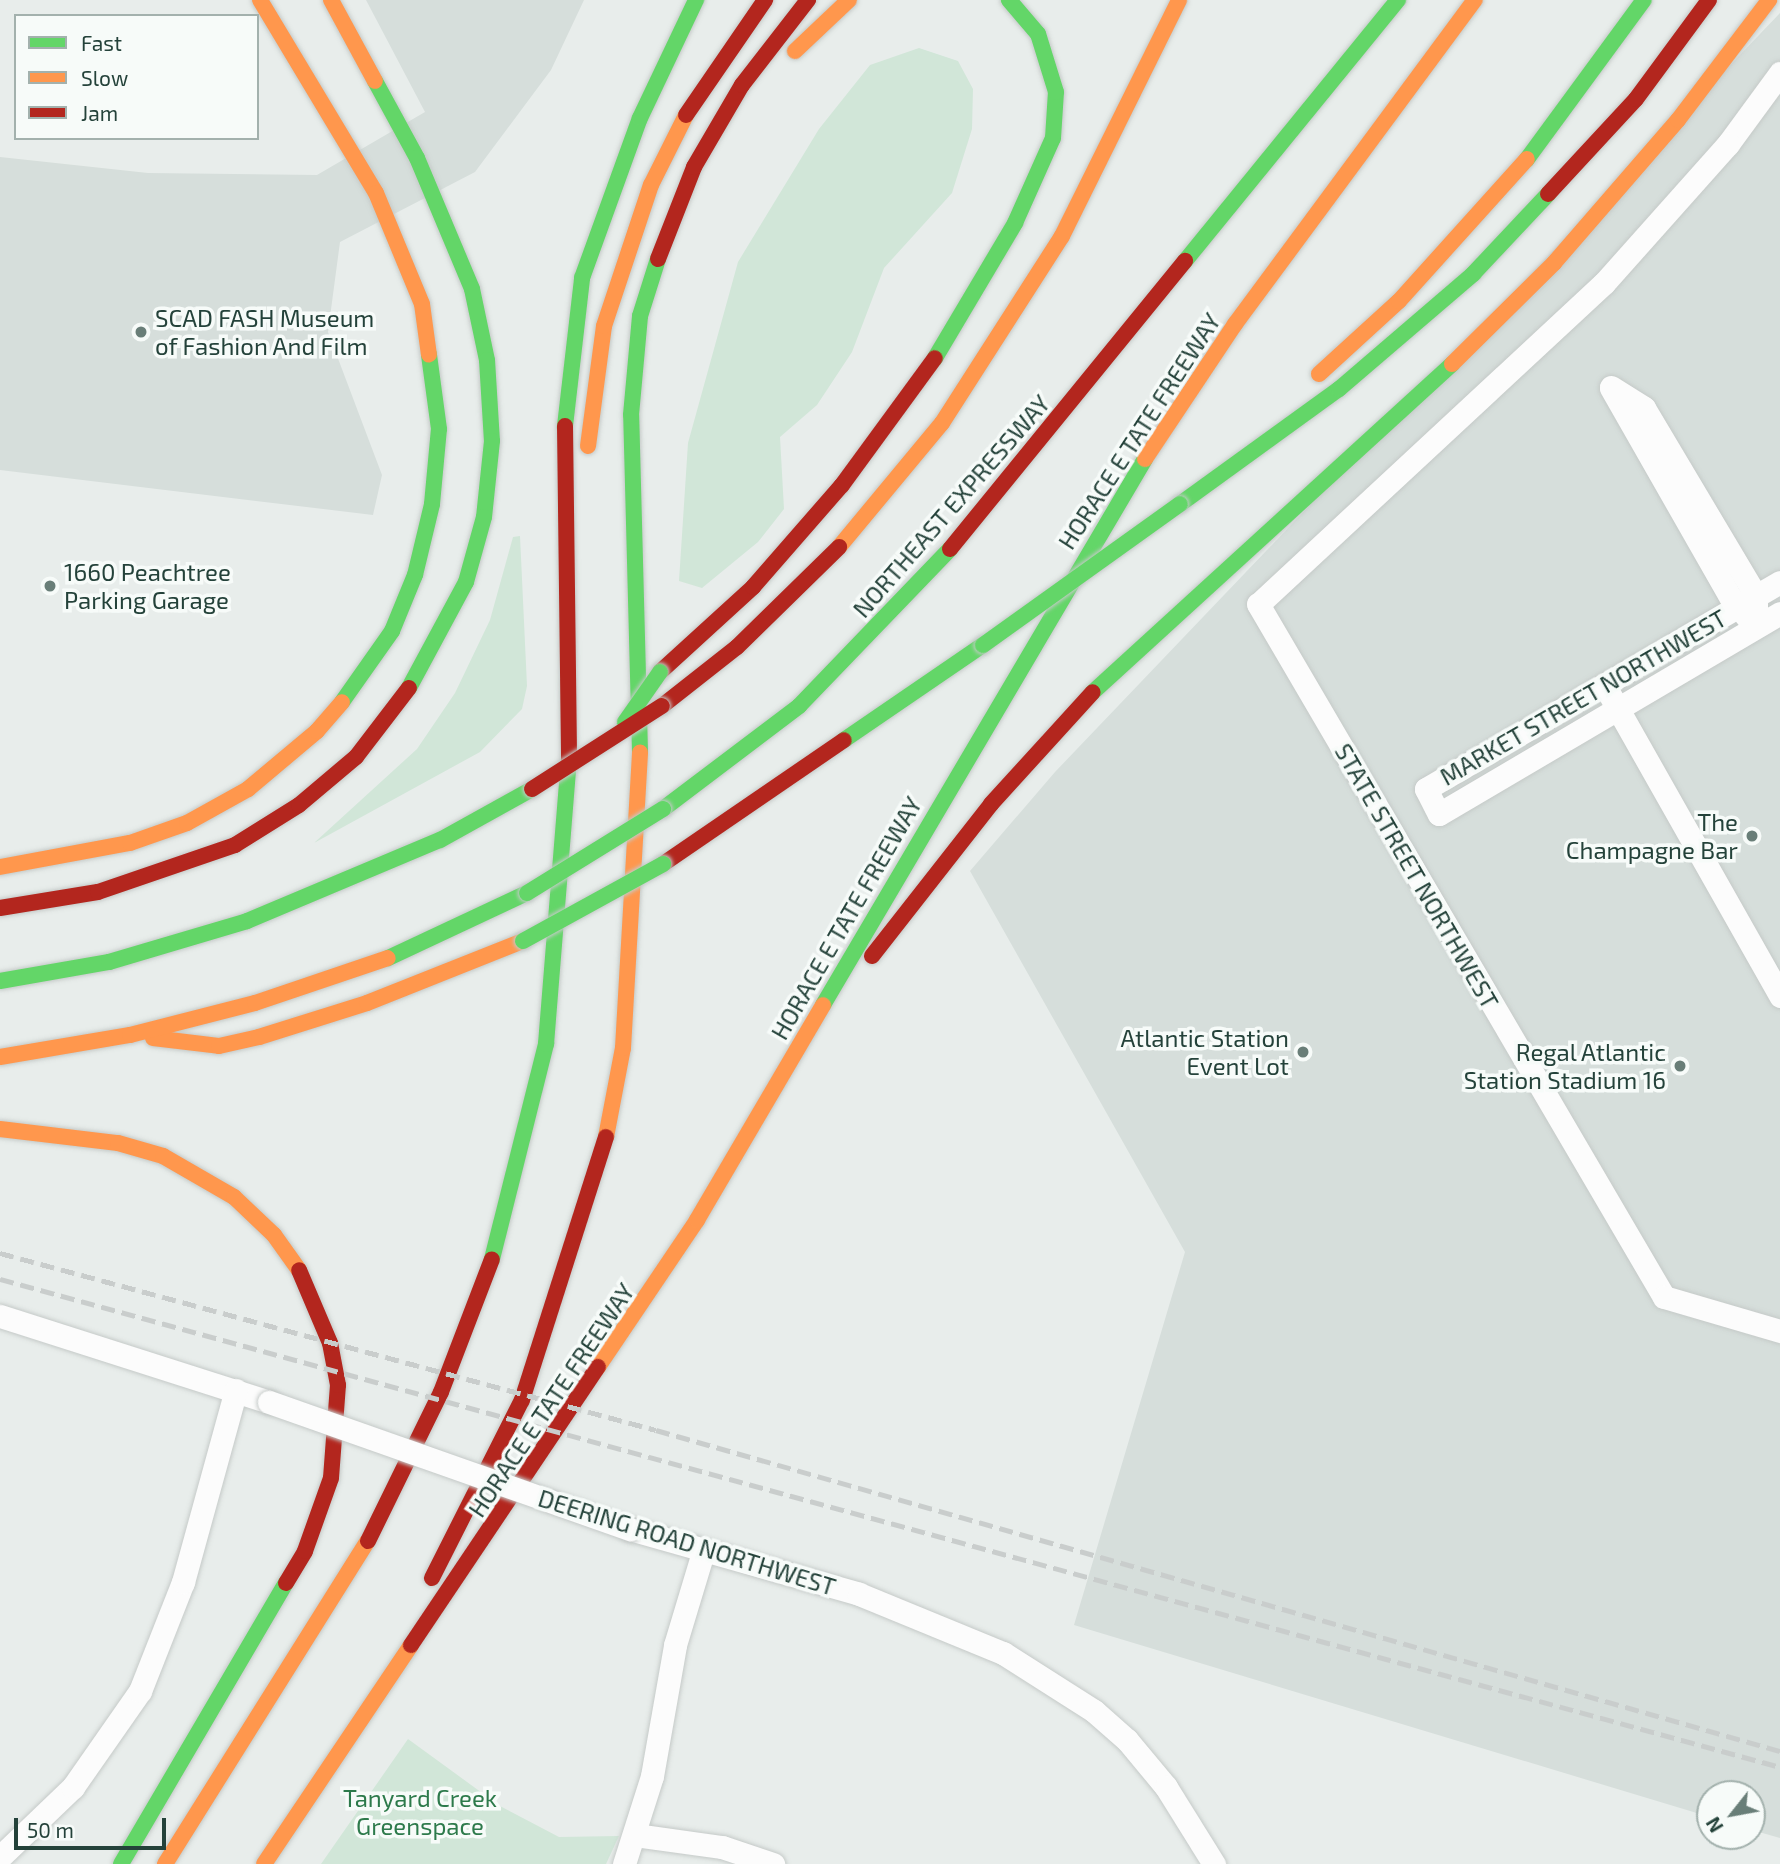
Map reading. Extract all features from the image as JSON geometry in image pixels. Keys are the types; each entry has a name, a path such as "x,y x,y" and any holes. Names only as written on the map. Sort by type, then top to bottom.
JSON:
{"highway":[{"path":"0,867 130,843 187,823 248,789 317,731 355,687 392,631 415,575 432,504 439,429 422,304 376,193 260,0"},
{"path":"0,908 97,892 168,872 235,845 299,805 355,757 396,709 436,645 466,582 484,517 492,442 487,360 472,289 434,193 331,0"},
{"path":"571,737 563,441 582,278 616,181 696,0"},
{"path":"586,468 604,327 651,185 686,114 765,0"},
{"path":"356,1722 522,1400 572,1266 601,1160 633,968 642,780 634,551 634,346 655,261 715,127 808,0"},
{"path":"785,62 849,0"},
{"path":"615,735 660,672 752,587 850,476 928,371 1015,223 1053,138 1056,92 1038,34 1009,0"},
{"path":"0,981 109,962 247,921 440,841 532,789 662,706 737,646 827,561 942,423 1062,236 1179,0"},
{"name":"NORTHEAST EXPRESSWAY","path":"0,1057 130,1035 255,1003 410,951 527,893 663,809 799,705 931,572 1398,0"},
{"name":"HORACE E TATE FREEWAY","path":"264,1864 356,1722 599,1373 769,1100 1116,502 1250,302 1475,0"},
{"path":"1309,384 1399,300 1526,160 1644,0"},
{"path":"130,1035 219,1046 259,1037 367,1003 523,941 663,864 983,645 1339,389 1474,274 1636,99 1709,0"},
{"path":"769,1100 904,913 1045,742 1188,600 1494,325 1630,178 1725,63 1769,0"},
{"path":"614,131 616,181"},
{"path":"634,551 639,413 652,339 679,248 705,191"},
{"path":"1180,504 1289,402"},
{"path":"165,1864 326,1614 381,1517 441,1392 495,1252 546,1044 571,737 584,494"},
{"path":"0,1129 118,1143 163,1156 234,1198 274,1235 299,1269 330,1343 338,1385 331,1478 304,1550 121,1864"}],"street":[{"name":"STATE STREET NORTHWEST","path":"1780,73 1728,144 1604,283 1258,604 1664,1297 1780,1331"},
{"path":"1747,601 1611,387 1644,408 1747,601 1756,627"},
{"name":"MARKET STREET NORTHWEST","path":"1780,582 1426,789 1439,814 1780,613"},
{"path":"1604,685 1780,996"},
{"name":"DEERING ROAD NORTHWEST","path":"0,1316 236,1390 630,1530 859,1594 936,1622 1054,1683 1127,1740 1166,1787 1214,1864"},
{"path":"0,1857 73,1787 140,1691 179,1593 236,1390"},
{"path":"624,1864 652,1776 675,1645 703,1552"},
{"path":"635,1835 722,1847 773,1864"}],"shaded area":[{"path":"366,0 584,0 551,70 475,172 340,242 328,332 382,475 373,515 0,470 0,157 148,173 317,175 425,112"},
{"path":"1780,13 1780,1838 1766,1834 1766,1780 1696,1780 1696,1813 1074,1625 1185,1252 970,871 1055,772"}],"green space":[{"path":"919,48 958,61 973,89 972,129 952,193 884,268 852,352 817,405 780,437 784,509 758,542 702,588 679,581 688,443 738,262 819,129 870,65"},
{"path":"520,536 527,686 522,709 480,752 314,843 417,749 455,693 490,620 513,537"},
{"name":"Tanyard Creek Greenspace","path":"408,1739 500,1806 559,1837 619,1836 606,1864 321,1864"}],"railway":[{"path":"0,1253 656,1430 1780,1751"},
{"path":"0,1279 1780,1767"}],"traffic: fast":[{"path":"565,426 582,278 640,118 696,0"},
{"path":"935,358 1015,223 1053,138 1056,92 1038,34 1009,0"},
{"path":"1185,261 1398,0"},
{"path":"1527,159 1644,0"},
{"path":"375,81 417,158 472,289 487,360 492,441 484,517 466,582 409,688"},
{"path":"1180,504 1339,389 1473,274 1548,194"},
{"path":"640,752 631,415 640,316 658,259"},
{"path":"342,702 392,631 415,575 432,504 439,429 429,355"},
{"path":"1093,692 1452,364"},
{"path":"823,1005 1145,459"},
{"path":"983,645 1180,504"},
{"path":"663,809 799,706 950,549"},
{"path":"844,740 983,645"},
{"path":"625,722 660,672"},
{"path":"492,1259 546,1044 569,759"},
{"path":"0,981 109,962 247,921 440,840 532,789"},
{"path":"527,893 663,809"},
{"path":"523,941 663,864"},
{"path":"388,958 527,893"},
{"path":"121,1864 286,1583"}],"traffic: slow":[{"path":"260,0 376,193 422,304 429,355"},
{"path":"331,0 375,81"},
{"path":"795,51 849,0"},
{"path":"839,547 942,423 1062,236 1179,0"},
{"path":"1145,459 1235,324 1475,0"},
{"path":"1452,364 1554,263 1678,120 1769,0"},
{"path":"588,446 604,326 651,185 686,115"},
{"path":"1319,374 1399,301 1527,159"},
{"path":"0,867 130,843 187,823 248,789 317,731 342,702"},
{"path":"606,1137 623,1048 640,752"},
{"path":"153,1038 219,1046 259,1037 367,1003 523,941"},
{"path":"0,1057 130,1035 255,1003 388,958"},
{"path":"598,1367 697,1220 823,1005"},
{"path":"0,1129 118,1143 163,1156 234,1197 274,1235 299,1270"},
{"path":"165,1864 368,1541"},
{"path":"264,1864 411,1645"}],"traffic: jam":[{"path":"686,115 765,0"},
{"path":"658,259 694,167 742,85 808,0"},
{"path":"1548,194 1636,99 1709,0"},
{"path":"950,549 1185,261"},
{"path":"660,672 753,587 842,485 935,358"},
{"path":"565,426 569,759"},
{"path":"662,706 737,647 839,547"},
{"path":"0,908 98,892 235,845 299,805 356,757 409,688"},
{"path":"872,956 991,804 1093,692"},
{"path":"532,789 662,706"},
{"path":"663,864 844,740"},
{"path":"432,1578 522,1400 606,1137"},
{"path":"368,1541 441,1392 492,1259"},
{"path":"286,1583 305,1551 331,1478 338,1385 330,1343 299,1270"},
{"path":"411,1645 598,1367"}],"place":[{"name":"SCAD FASH Museum of Fashion And Film","path":"141,332"},
{"name":"1660 Peachtree Parking Garage","path":"50,586"},
{"name":"The Champagne Bar","path":"1752,836"},
{"name":"Atlantic Station Event Lot","path":"1303,1052"},
{"name":"Regal Atlantic Station Stadium 16","path":"1680,1066"}]}
